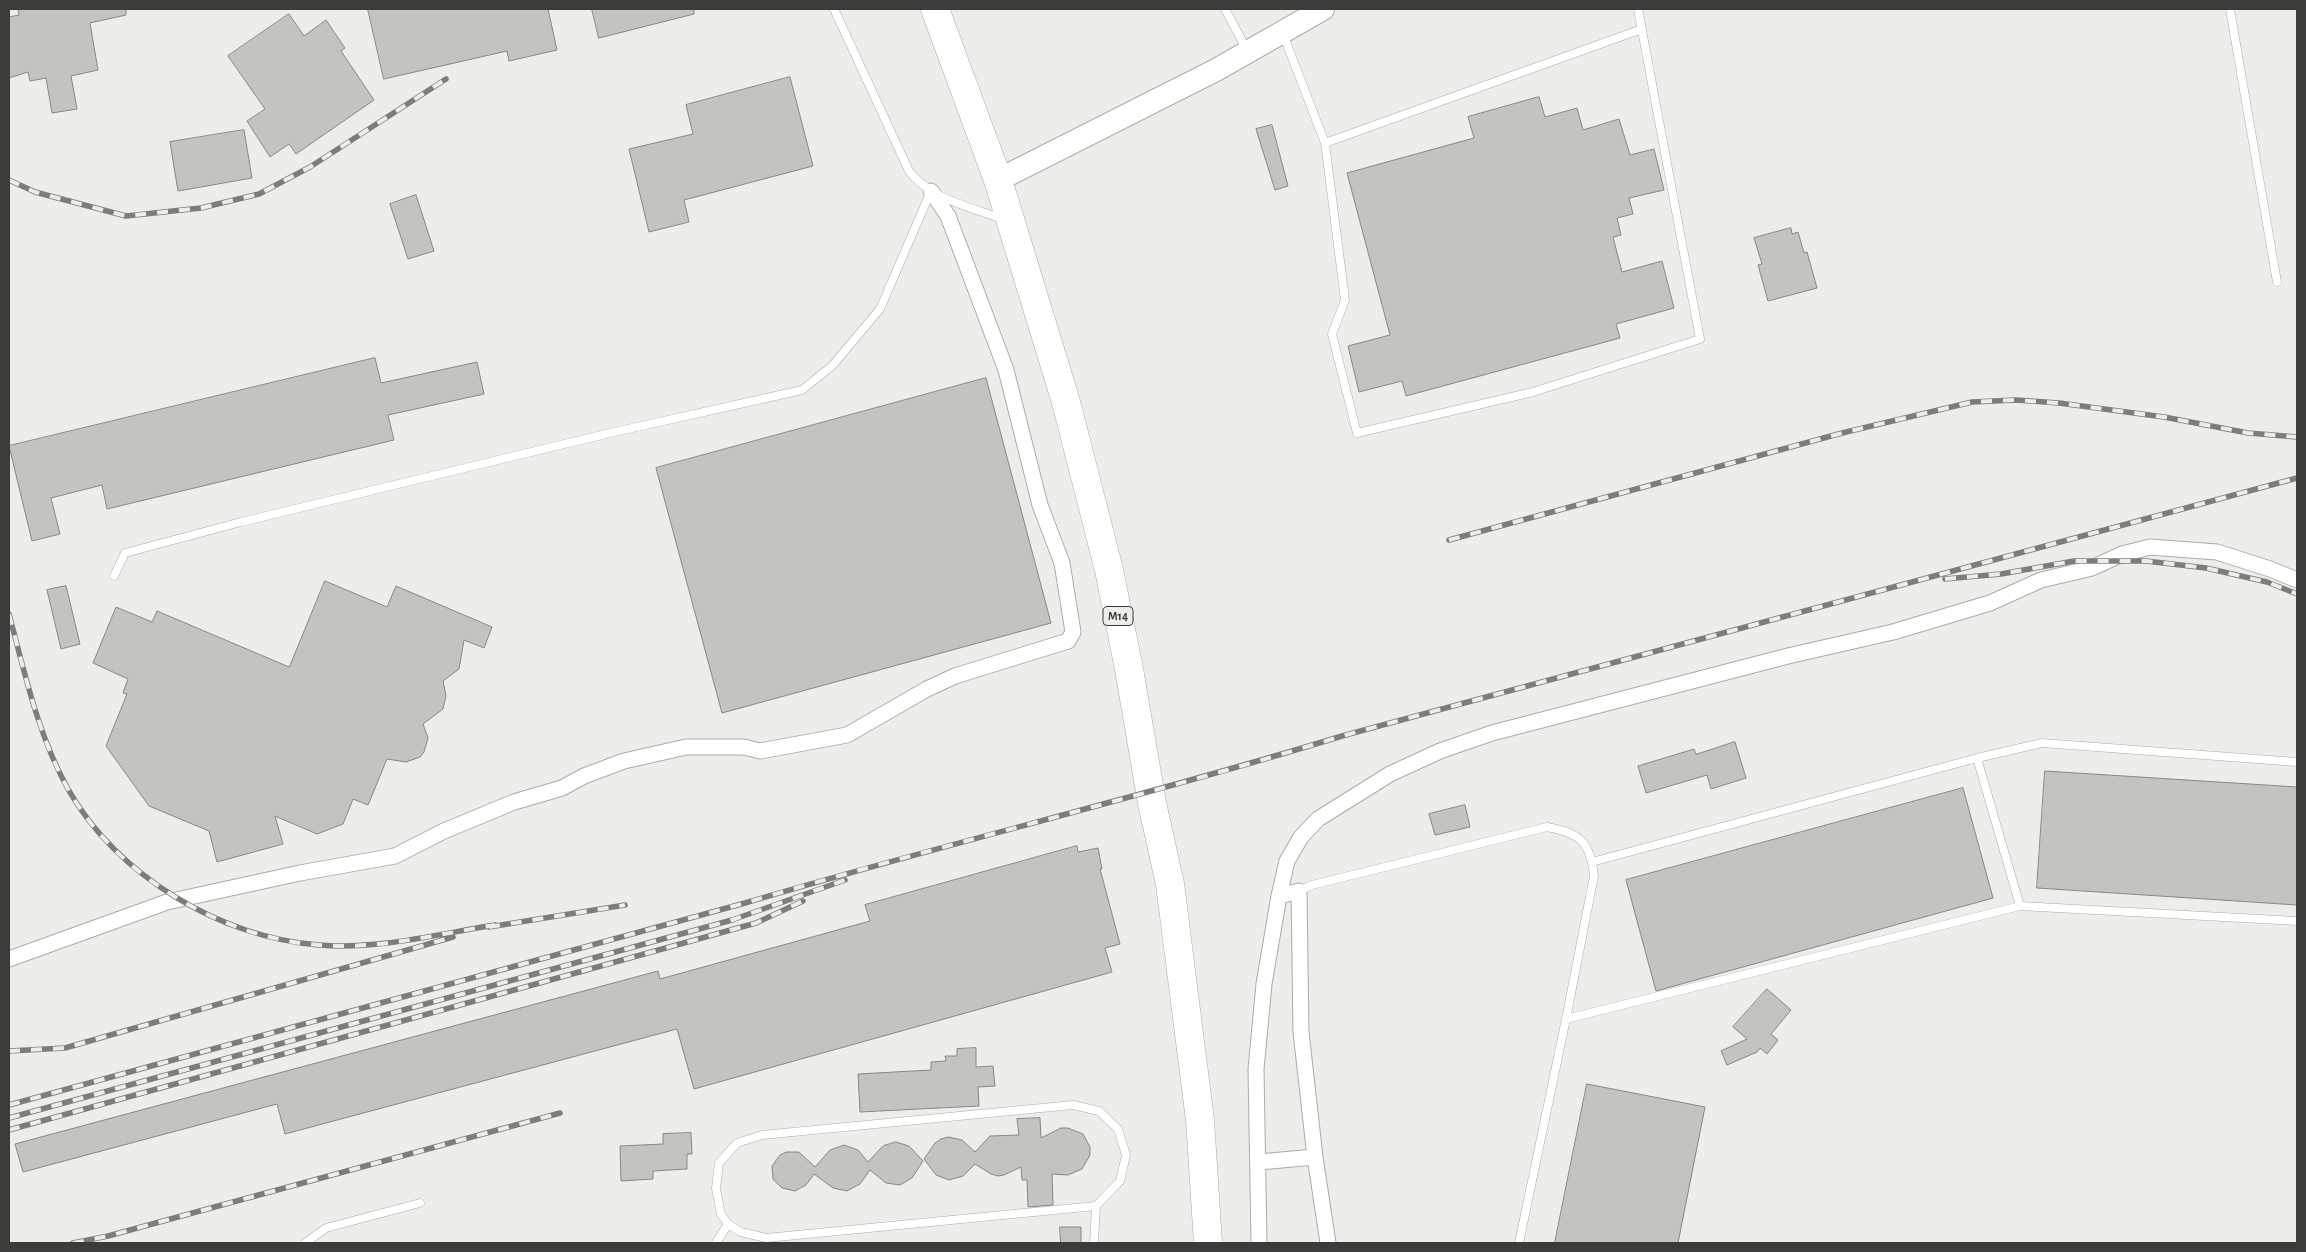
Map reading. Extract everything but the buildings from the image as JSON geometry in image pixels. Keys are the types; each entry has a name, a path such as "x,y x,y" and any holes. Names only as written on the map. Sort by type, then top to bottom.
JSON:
{"highway":[{"name":"M14","path":"935,9 998,180 1066,402 1109,570 1129,669 1152,803 1170,884 1200,1120 1208,1243"}],"street":[{"path":"998,180 1248,52 1323,9"},
{"path":"9,959 167,902 300,873 395,856 453,827 514,802 562,788 584,776 624,762 686,747 744,747 760,751 810,740 847,735 928,689 955,676 1068,641 1073,632 1062,563 1040,505 1006,370 948,216 931,191"},
{"path":"1259,1243 1256,1068 1264,984 1278,896 1287,861 1301,837 1318,819 1390,774 1440,751 1492,733 1788,656 1893,632 1990,603 2041,580 2092,568 2122,554 2150,547 2217,552 2297,580"},
{"path":"1278,896 1299,891 1302,1032 1315,1157 1328,1243"},
{"path":"1259,1162 1315,1157"}],"lane":[{"path":"834,9 909,171 916,181 931,191 1011,222"},
{"path":"1225,9 1248,52"},
{"path":"1282,32 1324,143 1345,300 1332,334 1357,433 1533,392 1700,339 1638,9"},
{"path":"2230,9 2277,282"},
{"path":"1324,143 1642,29"},
{"path":"114,576 125,553 223,526 610,433 802,390 832,366 880,309 931,191"},
{"path":"1592,862 1977,758 2042,743 2297,762"},
{"path":"1977,758 2020,906"},
{"path":"1299,891 1312,885 1547,827 1570,831 1584,843 1592,862 1594,876 1519,1243"},
{"path":"1566,1019 2020,906 2297,921"},
{"path":"1072,1106 1098,1111 1118,1129 1126,1155 1120,1181 1096,1206 766,1238 741,1232 728,1224 721,1214 716,1188 719,1163 737,1143 762,1135 1072,1106"},
{"path":"305,1243 326,1228 420,1203"},
{"path":"1094,1243 1096,1206"},
{"path":"716,1243 728,1224"}],"railway":[{"path":"9,180 35,192 126,216 201,208 259,194 310,167 446,79"},
{"path":"1449,540 1842,433 1972,402 2016,400 2059,403 2164,417 2248,433 2297,437"},
{"path":"9,1105 819,881 1193,780 1342,736 2297,478"},
{"path":"1945,579 2001,574 2074,561 2146,561 2206,568 2267,582 2297,594"},
{"path":"9,614 40,726 68,789 89,820 114,849 143,874 175,897 209,915 245,930 282,940 319,945 341,946 385,943 495,925"},
{"path":"9,1118 732,920 845,880"},
{"path":"9,1130 756,923 803,901"},
{"path":"489,927 625,905"},
{"path":"9,1051 65,1048 453,937"},
{"path":"73,1243 108,1236 560,1113"}]}
